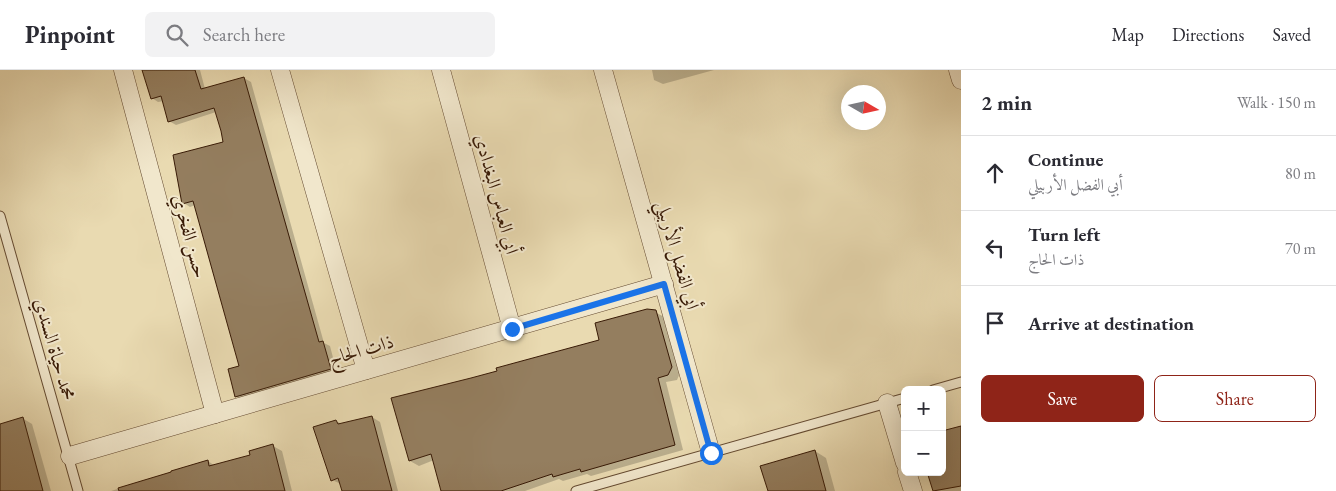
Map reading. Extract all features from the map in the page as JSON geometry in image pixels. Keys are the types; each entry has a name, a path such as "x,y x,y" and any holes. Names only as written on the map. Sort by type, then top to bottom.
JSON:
{"street":[{"name":"حسن الفخري","path":"123,70 215,414"},
{"path":"280,70 366,370"},
{"name":"أبي العباس البغدادي","path":"441,70 512,329"},
{"name":"أبي الفضل الأربيلي","path":"603,70 711,453"},
{"path":"958,70 961,80"},
{"name":"ذات الحاج","path":"70,456 664,284"},
{"path":"887,403 901,450"},
{"path":"909,476 913,491"}],"lane":[{"name":"محمد حياة السندي","path":"0,216 70,456 78,491"},
{"path":"946,386 961,382"},
{"path":"576,491 901,399"}],"building":[{"path":"142,70 195,70 201,89 244,77 319,342 323,341 331,369 235,397 228,369 239,366 193,201 182,204 173,155 223,142 221,131 214,108 168,122 161,96 151,99"},
{"path":"647,309 656,310 672,367 668,375 658,378 675,445 581,472 580,469 553,477 552,474 501,491 441,491 431,454 409,461 391,398 497,371 496,368 599,340 595,323"},
{"path":"372,416 392,491 342,491 338,478 331,481 313,427 336,420 338,424"},
{"path":"23,417 43,491 0,491 0,424"},
{"path":"961,426 961,486 933,491 928,476 946,476 946,430"},
{"path":"273,444 285,491 119,491 118,488 208,460 209,466 250,455 249,451"},
{"path":"815,450 826,491 768,491 760,466"}],"route":[{"path":"512,329 664,284 711,453"}]}
